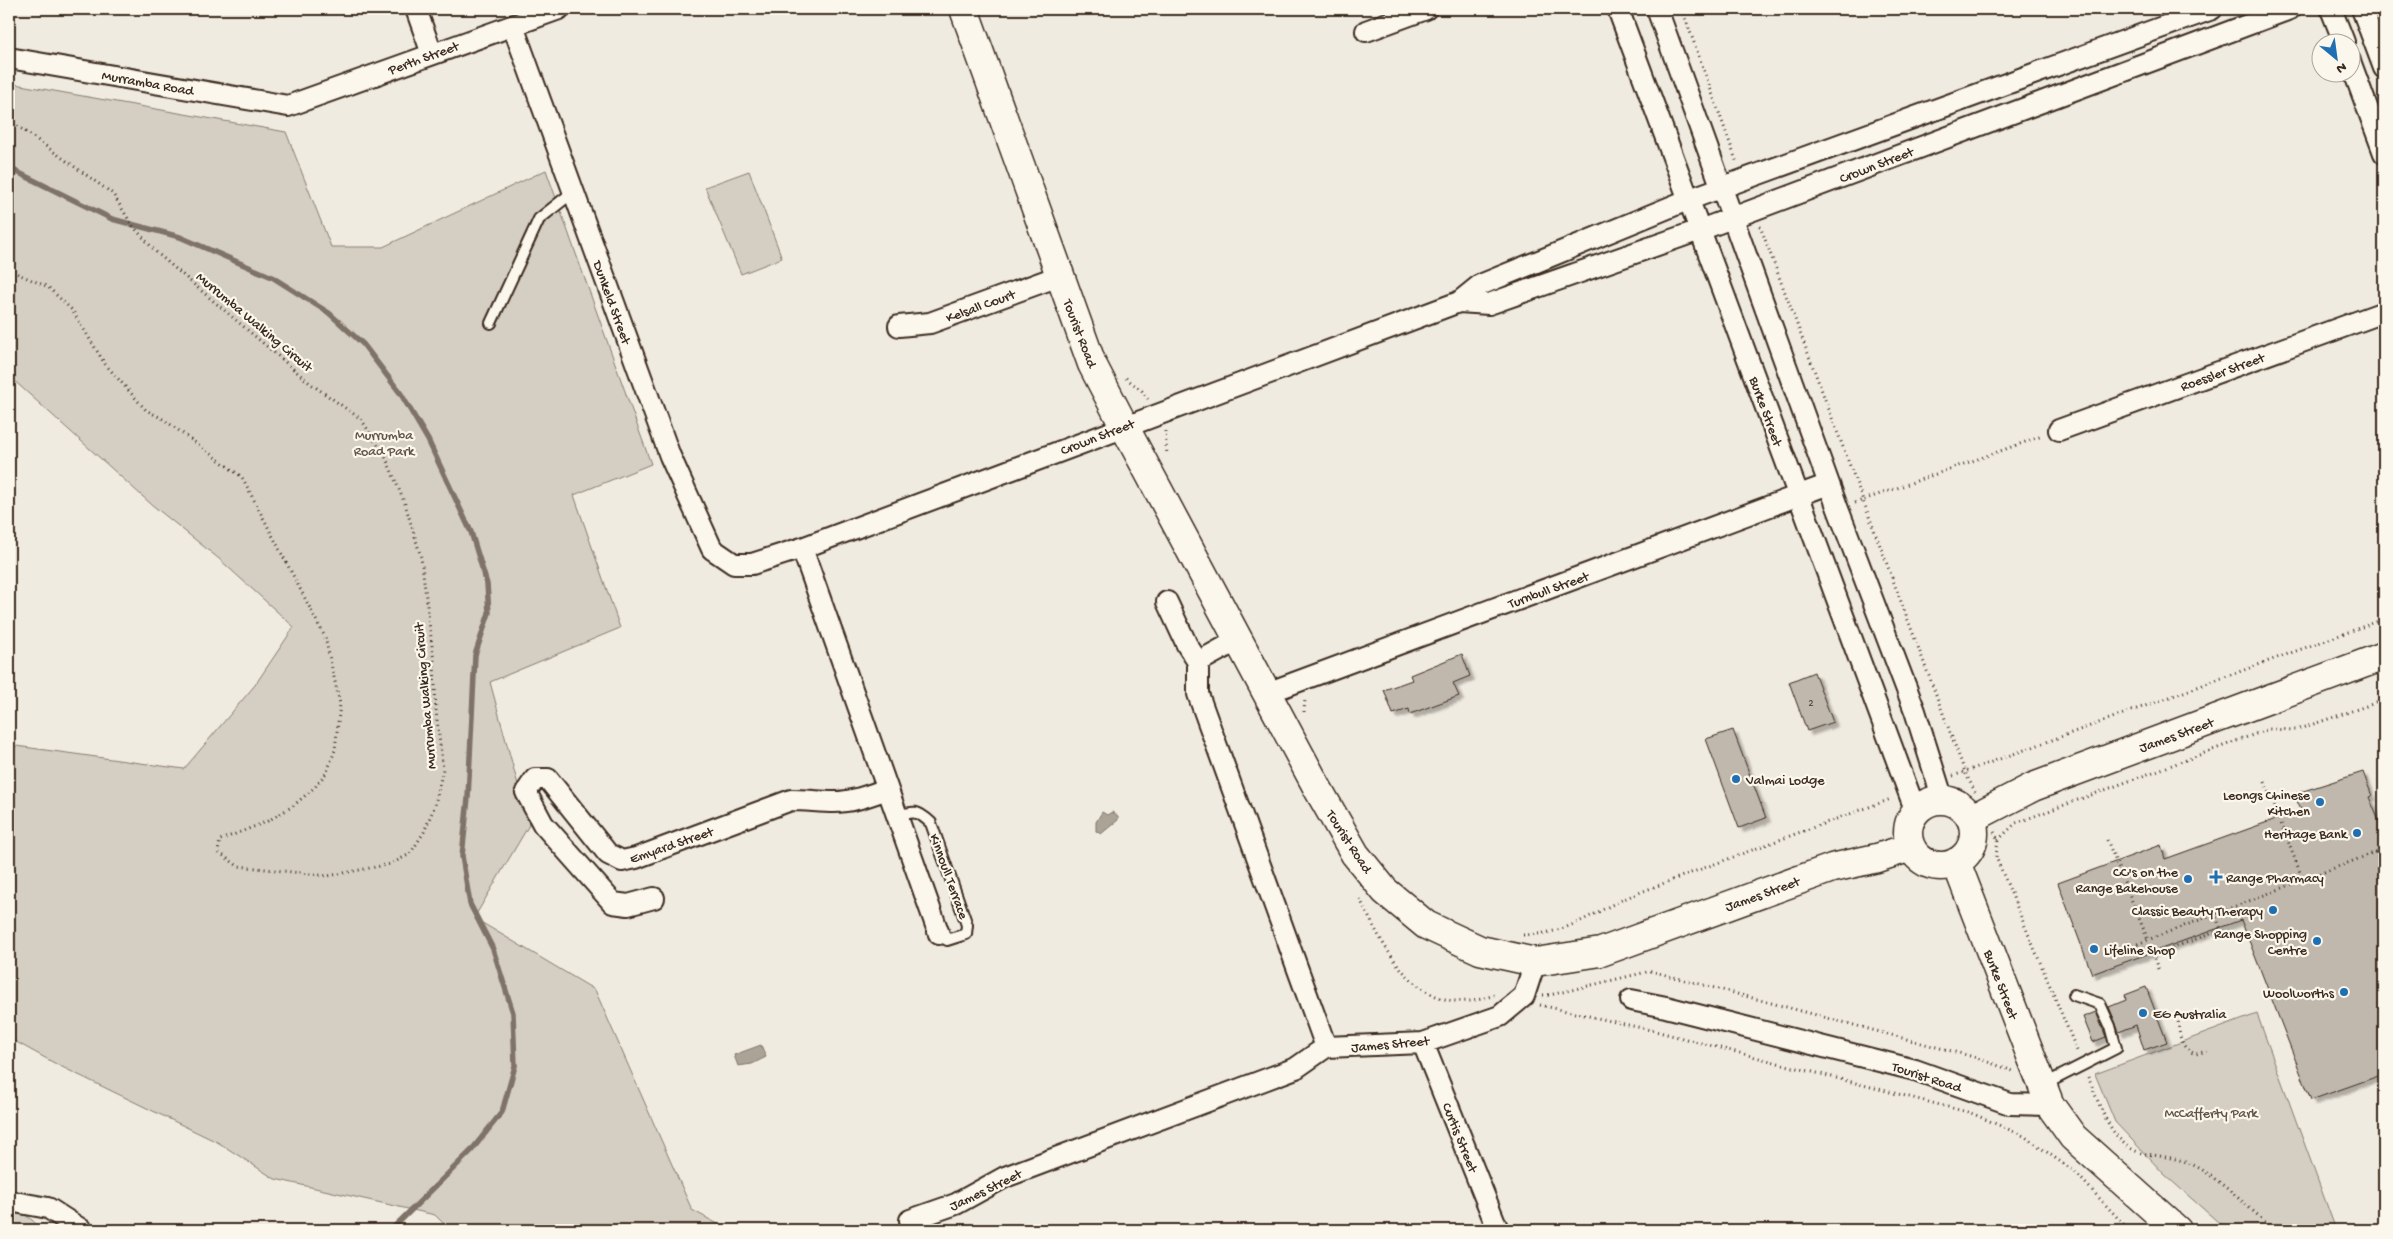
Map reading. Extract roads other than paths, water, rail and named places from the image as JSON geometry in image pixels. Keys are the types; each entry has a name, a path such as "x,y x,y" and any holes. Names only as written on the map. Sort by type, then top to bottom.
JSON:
{"street":[{"path":"416,9 432,54"},
{"name":"Perth Street","path":"288,106 559,9"},
{"name":"Tourist Road","path":"964,9 1092,364 1238,640 1355,854 1385,891 1426,925 1480,950 1535,962"},
{"path":"1366,31 1426,9"},
{"name":"Burke Street","path":"1618,9 1912,802"},
{"path":"1657,9 1838,509 1915,712 1939,791 1959,806 1978,815 1971,848 1965,856 1946,866 1925,862 1911,847 1909,828 1912,802 1928,804 1939,791"},
{"name":"Crown Street","path":"734,564 752,564 802,548 1459,302 1480,285 1690,199 2212,9"},
{"name":"Crown Street","path":"1459,302 1489,304 1700,230 2290,9"},
{"path":"2331,9 2340,32"},
{"path":"2362,9 2384,68"},
{"name":"Dunkeld Street","path":"513,26 670,456 712,549 734,564"},
{"name":"Murramba Road","path":"9,58 288,106"},
{"path":"2358,82 2384,153"},
{"name":"Kelsall Court","path":"899,326 930,323 1059,276"},
{"name":"Roessler Street","path":"2059,430 2384,312"},
{"name":"Turnbull Street","path":"1267,693 1829,484"},
{"name":"Kinnoull Terrace","path":"802,548 939,934"},
{"path":"1167,602 1187,645 1198,662 1198,694 1326,1047"},
{"path":"1198,662 1238,640"},
{"name":"James Street","path":"1978,815 2033,788 2384,656"},
{"name":"Emyard Street","path":"654,898 628,904 614,903 543,824 526,792 535,779 548,779 608,854 622,860 636,858 791,800 812,799 834,802 856,799 887,789"},
{"name":"James Street","path":"910,1220 956,1204 1006,1177 1296,1068 1326,1047 1424,1043 1500,1016 1524,996 1535,962 1601,952 1832,868 1877,858 1911,847"},
{"name":"Burke Street","path":"1956,862 2046,1096"},
{"name":"Tourist Road","path":"1631,1000 1666,1007 1915,1070 2010,1104 2046,1096"},
{"name":"Curtis Street","path":"1424,1043 1498,1230"},
{"path":"2046,1096 2073,1137 2177,1230"},
{"path":"9,1201 48,1208 82,1230"}],"lane":[{"path":"491,323 539,219 573,192"},
{"name":"Kinnoull Terrace","path":"896,816 912,812 921,813 931,823 967,925 966,934 956,938 947,940 939,934"},
{"path":"2046,1096 2083,1064 2116,1048 2110,1026 2100,1004 2074,995"}],"waterway":[{"path":"9,168 112,219 180,237 272,277 329,313 363,344 401,394 428,440 471,532 487,584 489,613 475,655 468,798 462,856 470,904 493,949 513,1013 515,1066 502,1112 471,1151 391,1230"}],"place":[{"name":"Valmai Lodge","path":"1736,779"},
{"name":"Leongs Chinese Kitchen","path":"2320,802"},
{"name":"Heritage Bank","path":"2357,833"},
{"name":"Range Pharmacy","path":"2216,877"},
{"name":"CC's on the Range Bakehouse","path":"2188,879"},
{"name":"Classic Beauty Therapy","path":"2273,910"},
{"name":"Range Shopping Centre","path":"2317,941"},
{"name":"Lifeline Shop","path":"2094,949"},
{"name":"Woolworths","path":"2344,992"},
{"name":"EG Australia","path":"2143,1013"}],"park label":[{"name":"Murrumba Road Park","path":"384,442"},
{"name":"McCafferty Park","path":"2211,1112"}]}
